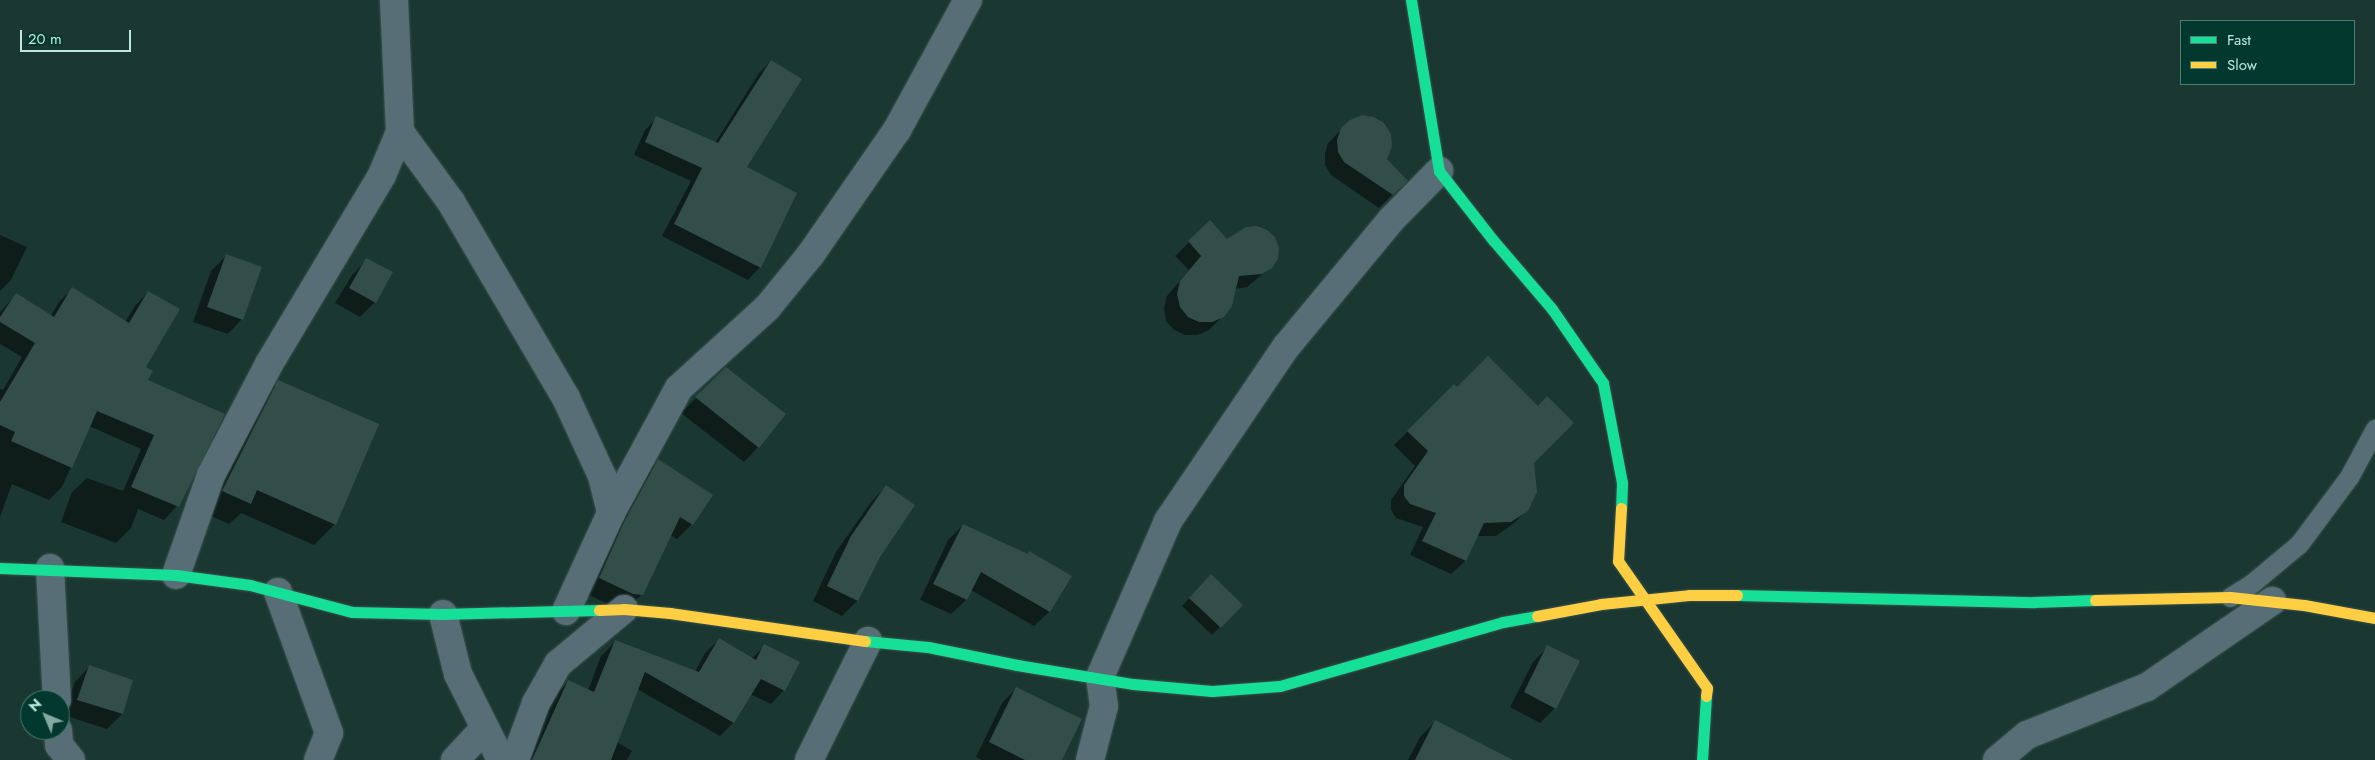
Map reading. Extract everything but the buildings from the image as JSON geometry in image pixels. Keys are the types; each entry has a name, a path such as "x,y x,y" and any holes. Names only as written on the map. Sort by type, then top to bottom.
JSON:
{"street":[{"path":"176,575 211,475 269,364 382,175 400,132 394,0"},
{"path":"566,611 611,513 679,388 767,308 811,254 897,130 968,0"},
{"path":"1411,0 1439,171 1493,240 1552,309 1603,383 1622,483 1618,561 1707,688 1702,760"},
{"path":"400,132 451,202 566,398 602,476 611,513"},
{"path":"1090,760 1104,706 1100,677 1168,521 1286,347 1391,220 1439,171"},
{"path":"0,568 50,568 176,575 250,585 352,612 443,614 624,609 776,626 868,641 928,647 1018,665 1100,677 1133,684 1212,691 1280,686 1503,622 1601,604 1689,595 1783,595 2034,602 2230,597 2304,605 2375,618"},
{"path":"50,568 56,690"},
{"path":"278,592 329,733 318,760"},
{"path":"1997,760 2027,735 2147,687 2272,602"},
{"path":"515,760 536,703 558,664 624,609"},
{"path":"443,614 458,674 501,760"},
{"path":"809,760 868,641"},
{"path":"454,760 484,729"},
{"path":"59,740 59,745 71,760"}],"lane":[{"path":"2230,597 2250,584 2299,544 2349,477 2375,429"}],"traffic: fast":[{"path":"1411,0 1439,171 1493,240 1552,309 1603,383 1622,483 1621,508"},
{"path":"0,568 176,575 250,585 352,612 443,614 599,610"},
{"path":"1737,595 2034,602 2095,600"},
{"path":"865,641 928,647 1017,665 1133,684 1212,691 1280,686 1503,622 1537,616"},
{"path":"1702,760 1706,696"}],"traffic: slow":[{"path":"1621,508 1618,561 1707,688 1706,696"},
{"path":"1537,616 1601,604 1689,595 1737,595"},
{"path":"2095,600 2230,597 2304,605 2375,618"},
{"path":"599,610 624,609 670,613 865,641"}]}
